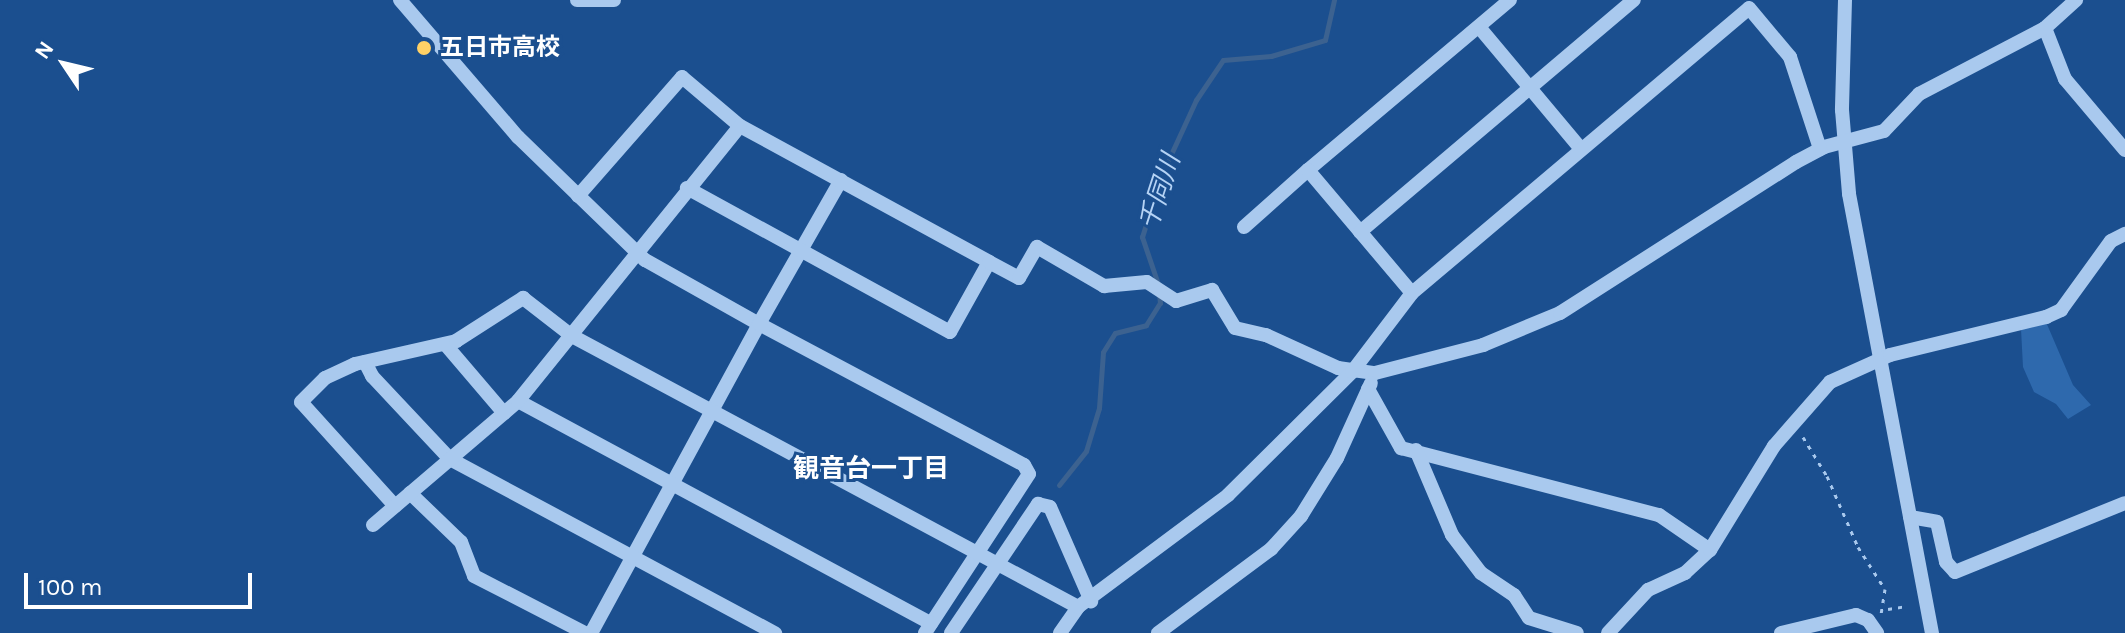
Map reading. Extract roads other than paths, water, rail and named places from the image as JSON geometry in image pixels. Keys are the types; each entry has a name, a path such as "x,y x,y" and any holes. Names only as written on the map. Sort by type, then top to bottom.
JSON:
{"street":[{"path":"400,0 518,137 635,250 759,324 1024,465 1029,474 928,628 673,481 518,401"},
{"path":"577,0 614,0"},
{"path":"1244,227 1510,0"},
{"path":"1360,232 1634,0"},
{"path":"1845,0 1844,141 1879,359 1932,633"},
{"path":"578,196 682,77 740,126 1019,278 1037,247 1104,286 1147,282 1181,301 1212,290 1235,328 1266,335 1298,354 1352,372 1375,373 1483,345 1560,313 1820,149 1884,131 1919,94 2045,28 2076,0"},
{"path":"1060,633 1084,604 1228,495 1352,372 1412,293 1745,4 1790,57 1820,149"},
{"path":"1479,27 1581,149"},
{"path":"2045,28 2065,79 2125,150"},
{"path":"373,525 518,401 572,336 635,250 740,126"},
{"path":"1308,170 1412,293"},
{"path":"410,493 461,542 474,576 588,633 841,180"},
{"path":"687,188 950,332 989,262"},
{"path":"1608,633 1648,590 1685,573 1710,550 1774,446 1830,382 1879,359 2032,323 2061,310 2111,241 2125,234"},
{"path":"395,506 301,402 325,378 365,362 445,344 523,298 572,336 714,408 998,564 1084,604"},
{"path":"445,344 504,413"},
{"path":"365,362 372,376 450,459 775,633"},
{"path":"1158,633 1286,535 1321,487 1375,373"},
{"path":"1368,389 1401,448 1659,515 1710,550"},
{"path":"1416,450 1452,535 1481,573 1514,595 1529,618 1577,633"},
{"path":"1910,517 1937,522 1946,562 1955,572 2125,503"},
{"path":"951,633 1038,504 1050,507 1084,604"},
{"path":"1781,633 1856,615 1868,620 1877,633"}],"waterway":[{"name":"千同川","path":"1158,284 1142,237 1161,176 1196,100 1223,60 1271,56 1325,40 1334,0"},
{"name":"千同川","path":"1059,485 1086,451 1099,408 1103,352 1115,333 1146,325 1160,303 1159,294"}],"place":[{"name":"五日市高校","path":"424,48"}],"district":[{"name":"観音台一丁目","path":"871,469"}]}
